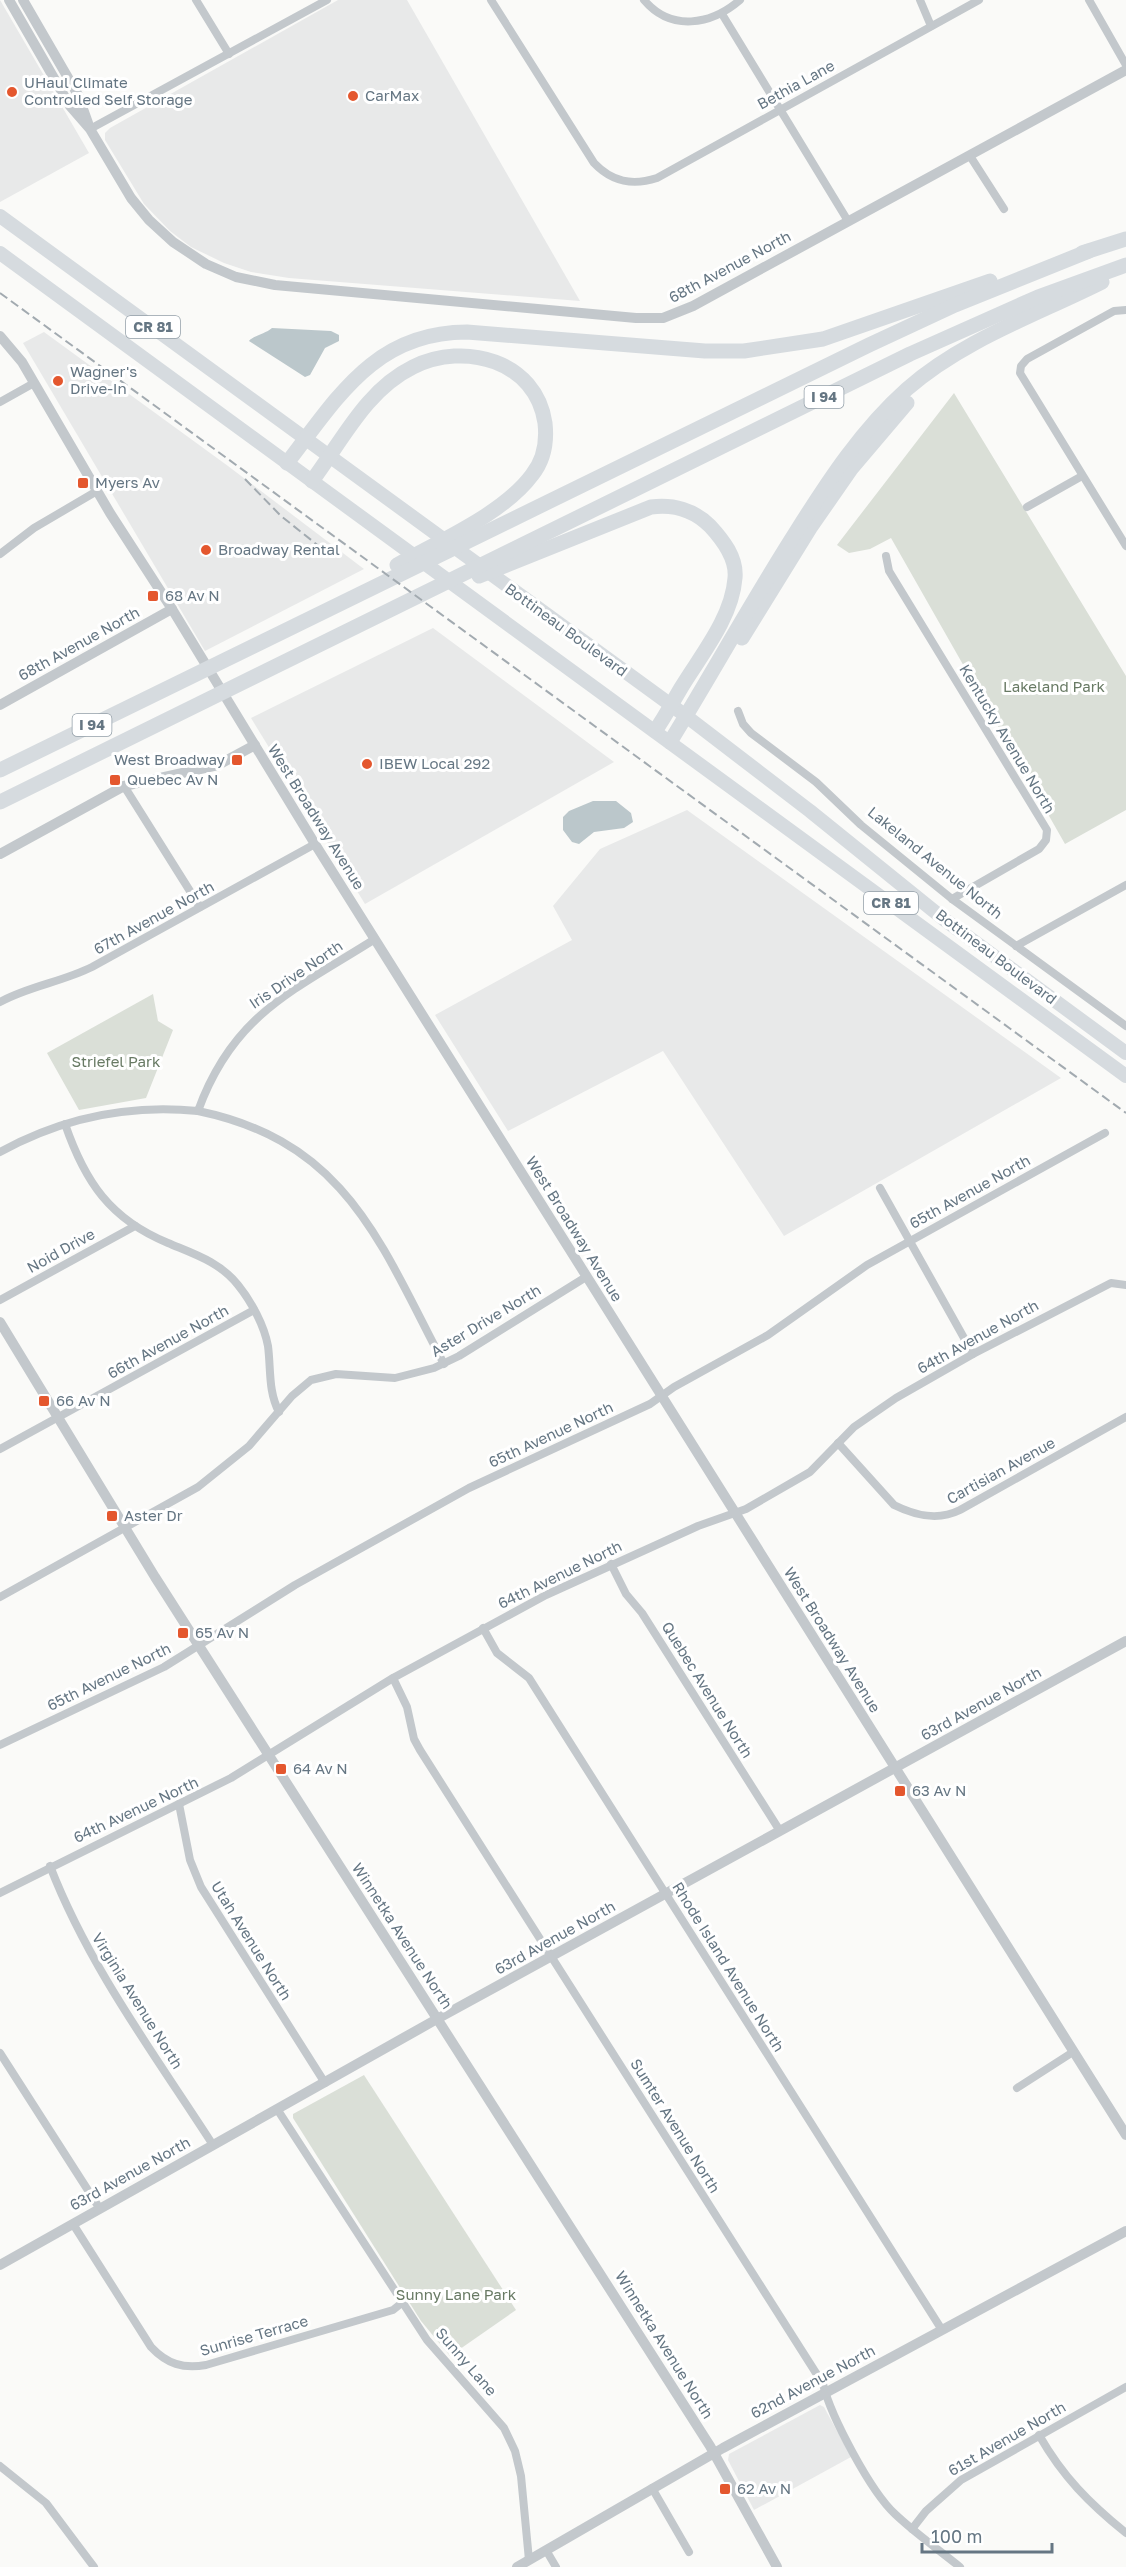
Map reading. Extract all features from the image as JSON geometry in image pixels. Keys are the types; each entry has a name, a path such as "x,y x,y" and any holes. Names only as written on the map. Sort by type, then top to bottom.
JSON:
{"highway":[{"name":"Bottineau Boulevard","path":"0,216 673,706 787,793 945,920 1126,1053"},
{"name":"I 94","path":"0,770 515,517 955,305 1089,251 1126,239"},
{"path":"287,463 372,363 400,344 416,338 467,332 705,351 782,347 823,339 944,295 1089,251"},
{"name":"Bottineau Boulevard","path":"0,253 1126,1076"},
{"name":"I 94","path":"0,802 325,642 527,548 910,354 1038,297 1126,265"},
{"path":"670,742 705,680 846,457 874,421 908,388 946,360 1017,321 1126,270"},
{"path":"261,642 473,522 515,493 537,468 544,451 546,431 543,412 536,395 523,379 507,366 485,358 442,357 414,366 393,379 368,402 312,481"},
{"path":"527,548 651,507 671,506 680,508 708,524 730,554 736,577 723,618 673,706 655,731"}],"street":[{"path":"9,0 70,106 90,129"},
{"path":"23,0 78,95 90,129"},
{"path":"196,0 229,54"},
{"path":"90,129 327,0"},
{"name":"Bethia Lane","path":"491,0 594,164 602,172 624,183 657,178 978,0"},
{"path":"644,0 656,11 681,21 695,22 722,14 740,0"},
{"path":"920,0 931,26"},
{"path":"1089,0 1126,65"},
{"path":"722,14 848,221"},
{"name":"68th Avenue North","path":"90,129 131,198 172,242 206,264 236,277 275,285 636,318 663,318 693,306 1126,70"},
{"path":"970,156 1004,209"},
{"path":"1126,309 1114,310 1027,359 1021,366 1020,373 1126,546"},
{"name":"West Broadway Avenue","path":"0,336 15,352 97,491 172,609 315,844 1126,2135"},
{"path":"0,402 34,383"},
{"path":"1027,507 1082,476"},
{"path":"0,554 34,528 97,491"},
{"name":"Kentucky Avenue North","path":"886,556 889,571 1047,830 1046,840 1039,849 952,899"},
{"name":"68th Avenue North","path":"0,705 172,609"},
{"name":"Lakeland Avenue North","path":"738,711 743,724 751,733 816,782 861,825 952,899 1126,1026"},
{"path":"0,854 124,786 218,765 255,745"},
{"path":"124,786 200,907"},
{"name":"67th Avenue North","path":"0,1002 27,989 72,977 315,844"},
{"path":"1016,946 1126,885"},
{"name":"Iris Drive North","path":"198,1111 228,1049 260,1013 375,939"},
{"path":"0,1152 34,1135 65,1124 108,1113 138,1109 198,1111 225,1117 277,1138 301,1152 343,1189 375,1235 444,1364"},
{"path":"65,1124 77,1159 91,1184 108,1204 135,1226 212,1262 238,1285 254,1310 265,1334 272,1399 279,1412"},
{"name":"65th Avenue North","path":"0,1745 164,1667 295,1585 469,1488 650,1404 768,1335 847,1278 1104,1133"},
{"path":"880,1188 973,1354"},
{"name":"Noid Drive","path":"0,1300 135,1226"},
{"name":"Aster Drive North","path":"0,1597 181,1498 225,1467 249,1446 300,1388 325,1375 395,1378 444,1364 586,1276"},
{"name":"64th Avenue North","path":"0,1893 50,1866 231,1778 393,1678 483,1628 611,1564 746,1509 810,1472 838,1443 874,1412 973,1354 1111,1283 1126,1285"},
{"name":"66th Avenue North","path":"0,1449 254,1310"},
{"name":"Winnetka Avenue North","path":"0,1322 198,1645 714,2453 777,2567"},
{"name":"Cartisian Avenue","path":"838,1443 894,1505 906,1511 935,1517 960,1510 1126,1417"},
{"name":"Quebec Avenue North","path":"611,1564 626,1594 642,1613 780,1831"},
{"name":"Rhode Island Avenue North","path":"483,1628 497,1653 529,1678 942,2330"},
{"name":"63rd Avenue North","path":"0,2265 437,2019 1126,1641"},
{"name":"Sumter Avenue North","path":"393,1678 407,1707 414,1739 420,1750 823,2384 825,2394 884,2503 912,2529 960,2567"},
{"name":"Utah Avenue North","path":"179,1804 190,1860 201,1887 325,2083"},
{"name":"Virginia Avenue North","path":"50,1866 75,1927 213,2145"},
{"path":"1017,2088 1073,2052"},
{"path":"0,2053 100,2209"},
{"name":"Sunny Lane","path":"277,2109 427,2340 496,2416 512,2443 521,2476 529,2560"},
{"name":"Sunrise Terrace","path":"73,2224 151,2347 160,2357 181,2366 194,2367 215,2362 393,2310 403,2302"},
{"name":"62nd Avenue North","path":"518,2567 714,2453 1126,2230"},
{"name":"61st Avenue North","path":"912,2529 926,2511 961,2480 1126,2387"},
{"path":"1039,2435 1061,2471 1084,2497 1126,2533"},
{"path":"0,2466 46,2504 94,2567"},
{"path":"652,2488 689,2552"},
{"path":"546,2550 556,2567"}],"shaded area":[{"path":"0,0 89,153 0,202"},
{"path":"338,0 407,0 580,301 289,278 251,272 224,263 191,247 170,231 144,204 105,140 105,133 110,128"},
{"path":"272,328 331,331 339,335 339,341 325,348 310,375 305,377 249,341"},
{"path":"44,332 228,466 364,569 205,651 23,343"},
{"path":"433,628 614,762 365,904 251,718"},
{"path":"593,801 616,801 631,813 633,822 624,828 594,832 579,844 572,842 563,830 563,817 569,811"},
{"path":"687,810 1061,1078 784,1236 663,1051 508,1131 435,1015 572,940 553,906 600,849"},
{"path":"820,2405 824,2407 851,2457 754,2510 728,2460 729,2454"}],"green space":[{"name":"Lakeland Park","path":"954,393 1126,676 1126,810 1065,844 891,538 870,549 849,553 837,545"},
{"name":"Striefel Park","path":"153,994 158,1021 173,1030 146,1098 79,1110 47,1053"},
{"name":"Sunny Lane Park","path":"364,2075 516,2310 450,2356 421,2321 293,2118 293,2114"}],"railway":[{"path":"0,293 1126,1113"},
{"path":"245,479 281,516 330,555"}],"place":[{"name":"UHaul Climate Controlled Self Storage","path":"12,92"},
{"name":"CarMax","path":"353,96"},
{"name":"Wagner's Drive-In","path":"58,381"},
{"name":"Myers Av","path":"83,483"},
{"name":"Broadway Rental","path":"206,550"},
{"name":"68 Av N","path":"153,596"},
{"name":"West Broadway","path":"237,760"},
{"name":"IBEW Local 292","path":"367,764"},
{"name":"Quebec Av N","path":"115,780"},
{"name":"66 Av N","path":"44,1401"},
{"name":"Aster Dr","path":"112,1516"},
{"name":"65 Av N","path":"183,1633"},
{"name":"64 Av N","path":"281,1769"},
{"name":"63 Av N","path":"900,1791"},
{"name":"62 Av N","path":"725,2489"}]}
